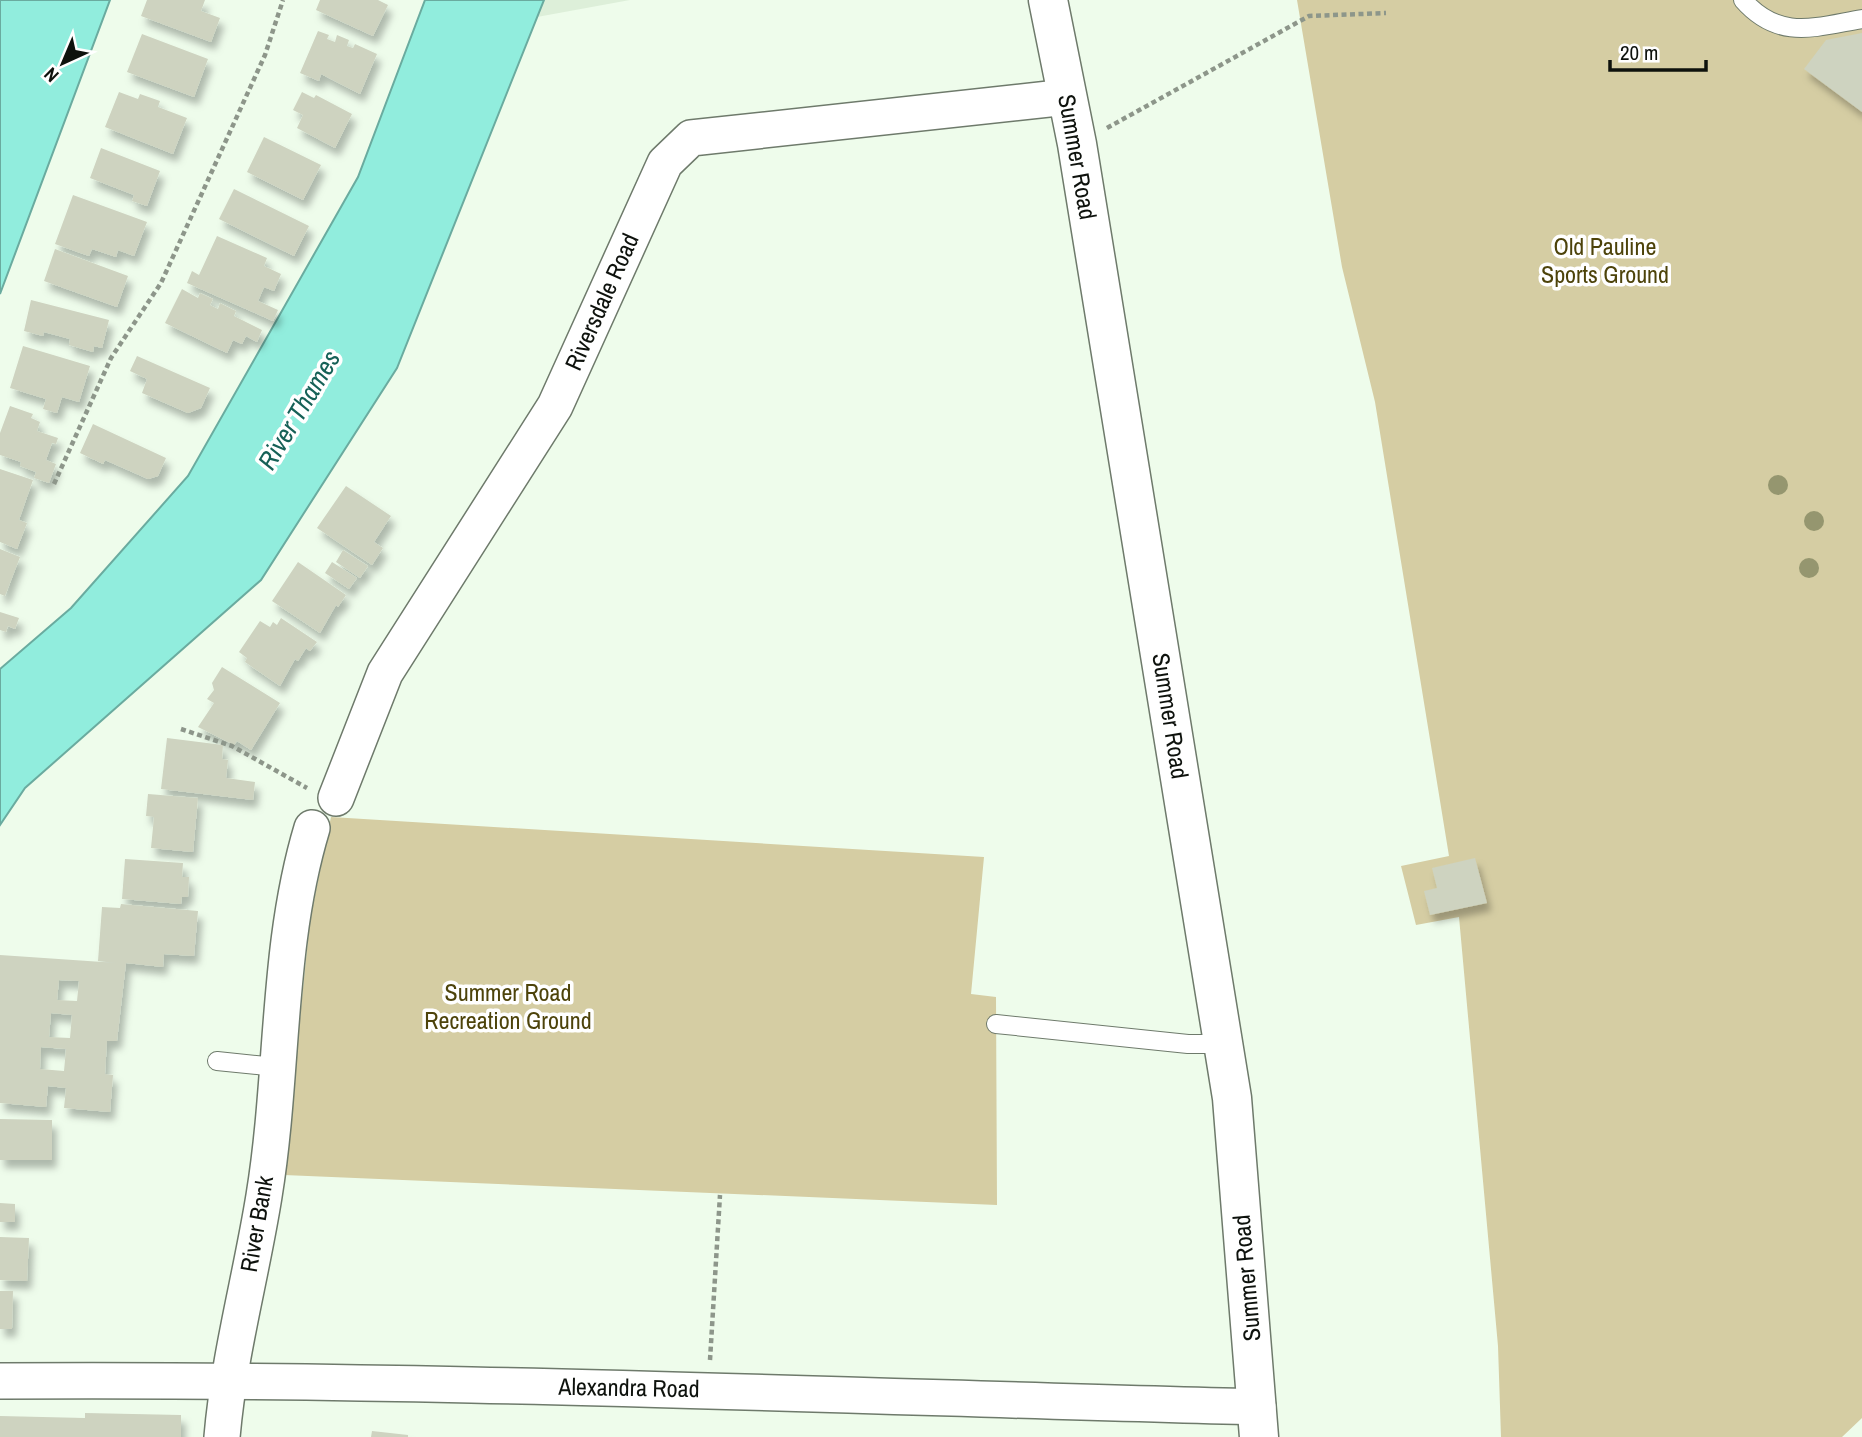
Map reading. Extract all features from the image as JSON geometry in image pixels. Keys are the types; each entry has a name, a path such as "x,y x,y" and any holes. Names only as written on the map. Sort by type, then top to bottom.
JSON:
{"street":[{"name":"Summer Road","path":"1048,0 1077,144 1232,1098 1258,1422"},
{"name":"Riversdale Road","path":"335,798 385,673 555,406 665,163 691,138 1067,97"},
{"name":"River Bank","path":"222,1437 227,1380 264,1195 298,874 312,828"},
{"name":"Alexandra Road","path":"0,1381 227,1380 708,1389 1258,1422"}],"lane":[{"path":"1743,0 1754,13 1772,24 1800,30 1862,19"},
{"path":"996,1024 1188,1044 1224,1044"},
{"path":"217,1061 276,1067"}],"path":[{"path":"54,484 111,358 161,283 265,55 284,0"},
{"path":"1077,144 1308,16 1385,13"},
{"path":"181,729 232,746 314,792 335,798"},
{"path":"708,1389 720,1195"}],"shaded area":[{"path":"544,0 630,0 537,17"}],"green space":[{"name":"Old Pauline Sports Ground","path":"1297,0 1862,0 1862,1418 1842,1437 1501,1437 1498,1346 1459,917 1416,925 1401,866 1449,856 1375,402 1342,267"},
{"name":"Summer Road Recreation Ground","path":"331,817 984,857 971,994 996,997 997,1205 284,1175 310,920"}],"water":[{"path":"0,0 110,0 0,294"},
{"name":"River Thames","path":"425,0 544,0 397,368 261,580 25,788 0,825 0,669 71,608 188,476 358,177"}],"building":[{"path":"147,0 205,0 201,11 220,18 211,42 141,16"},
{"path":"320,0 378,0 388,5 373,36 316,10"},
{"path":"318,31 329,35 327,39 335,42 337,35 349,40 347,46 353,48 355,44 377,54 360,94 321,74 319,81 300,73"},
{"path":"1862,33 1862,112 1804,69 1826,40"},
{"path":"142,34 208,59 194,97 127,72"},
{"path":"119,92 138,99 140,94 160,101 158,107 187,118 173,154 105,127"},
{"path":"302,92 314,98 316,95 352,114 335,148 297,128 303,115 293,110"},
{"path":"264,137 321,165 303,200 247,172"},
{"path":"101,148 160,171 147,206 132,201 134,195 90,178"},
{"path":"234,189 309,226 294,256 219,219"},
{"path":"73,195 147,222 134,256 118,250 116,257 92,249 89,256 55,244"},
{"path":"217,236 267,258 264,266 281,274 274,291 264,287 258,301 278,310 273,321 187,283 192,271 199,275"},
{"path":"55,249 128,276 117,307 44,281"},
{"path":"182,289 198,298 200,293 213,299 210,305 218,309 220,303 236,311 234,316 262,330 257,342 246,336 242,344 233,340 227,353 165,323"},
{"path":"31,300 109,320 102,348 94,346 93,352 69,345 70,339 44,332 43,336 24,331"},
{"path":"23,346 90,366 79,402 62,397 57,413 43,409 46,399 10,388"},
{"path":"137,356 210,388 201,408 188,413 142,393 147,379 130,371"},
{"path":"10,406 33,414 31,418 40,422 37,431 58,438 56,444 52,443 46,460 56,464 49,483 34,478 36,472 20,466 21,462 0,455 0,433"},
{"path":"93,424 166,458 158,476 148,479 105,460 103,464 80,453"},
{"path":"0,469 33,480 19,520 27,523 17,549 0,542"},
{"path":"346,486 391,516 374,542 383,548 372,565 317,528"},
{"path":"0,549 20,557 5,596 0,594"},
{"path":"343,550 368,566 360,578 336,562"},
{"path":"298,562 346,595 338,607 336,605 320,633 272,601"},
{"path":"332,562 357,578 349,589 325,573"},
{"path":"0,612 19,618 15,629 8,626 6,632 0,630"},
{"path":"281,618 317,642 310,651 306,648 298,661 295,659 280,686 245,662 247,658 239,652 260,621 270,627 273,622 277,625"},
{"path":"222,667 280,703 251,750 237,741 234,745 198,727 214,703 207,699 214,690 212,683"},
{"path":"167,738 223,745 222,759 228,760 226,778 255,782 253,800 161,789"},
{"path":"148,794 198,798 193,852 151,848 154,817 146,816"},
{"path":"1475,858 1487,903 1430,915 1424,891 1437,888 1432,868"},
{"path":"125,859 183,863 182,877 189,877 188,897 182,897 181,904 122,899"},
{"path":"121,904 198,911 194,956 164,954 163,967 126,963 117,1041 107,1041 105,1074 113,1075 110,1112 64,1108 66,1088 48,1086 46,1107 0,1103 0,955 117,963 98,961 102,907 120,908","holes":["59,980 79,981 77,1001 57,1000","51,1013 72,1015 70,1038 49,1037","41,1047 66,1049 64,1071 40,1069"]},
{"path":"0,1119 52,1120 52,1160 0,1160"},
{"path":"0,1203 15,1204 15,1222 0,1222"},
{"path":"0,1237 29,1238 27,1281 0,1280"},
{"path":"0,1291 13,1291 12,1329 0,1329"},
{"path":"85,1413 181,1415 181,1437 0,1437 0,1416 85,1418"},
{"path":"372,1431 408,1435 408,1437 371,1437"}]}
